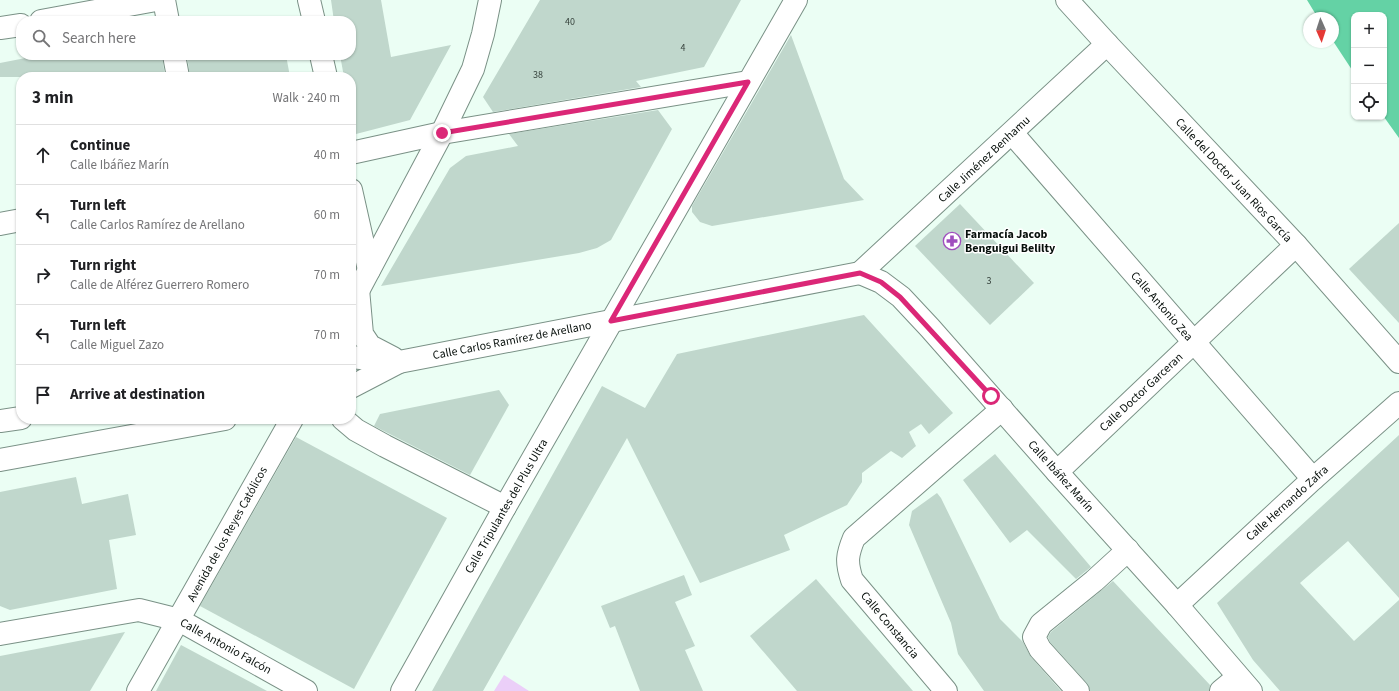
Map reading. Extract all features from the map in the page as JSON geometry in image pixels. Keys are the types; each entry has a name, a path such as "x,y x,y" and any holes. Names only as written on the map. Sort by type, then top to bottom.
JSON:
{"street":[{"path":"68,16 156,0"},
{"path":"164,0 167,16"},
{"path":"309,0 313,16"},
{"path":"356,294 442,133 473,69 483,34 490,0"},
{"name":"Calle Tripulantes del Plus Ultra","path":"402,691 611,321 796,0"},
{"name":"Calle del Doctor Juan Rios García","path":"1067,0 1296,245 1399,362"},
{"path":"0,28 16,26"},
{"name":"Calle Jiménez Benhamu","path":"860,273 1107,44"},
{"path":"175,60 177,72"},
{"path":"323,60 325,72"},
{"path":"356,152 442,133 748,82"},
{"name":"Calle Antonio Zea","path":"1012,133 1313,479"},
{"path":"356,214 368,270"},
{"path":"0,224 16,221"},
{"name":"Calle Doctor Garceran","path":"1056,472 1296,245"},
{"name":"Calle Carlos Ramírez de Arellano","path":"356,384 399,362 860,273"},
{"name":"Calle Ibáñez Marín","path":"860,273 881,282 900,297 1056,472 1128,550 1244,684"},
{"path":"356,301 362,334 370,346 399,362"},
{"name":"Calle Carlos Ramírez de Arellano","path":"356,357 399,362"},
{"name":"Calle Hernando Zafra","path":"1176,605 1313,479 1399,403"},
{"name":"Calle Constancia","path":"946,691 852,580 848,569 848,554 854,538 1002,410"},
{"path":"0,421 16,419"},
{"path":"0,460 198,424"},
{"name":"Avenida de los Reyes Católicos","path":"138,691 289,424"},
{"path":"349,424 356,430 379,443 505,507"},
{"path":"1078,691 1040,649 1034,637 1042,624 1094,581 1128,550"},
{"name":"Calle Antonio Falcón","path":"0,634 139,610 179,620 306,691"},
{"path":"1221,691 1244,684"}],"shaded area":[{"path":"1307,0 1399,0 1399,138 1386,120 1387,12 1351,12 1351,68 1338,48 1339,48 1339,12 1314,12"},
{"path":"504,675 529,691 494,691"}],"building":[{"path":"331,0 381,0 391,57 451,45 410,120 356,134 356,72 343,72 341,60 356,60 356,16 333,16"},
{"path":"540,0 741,0 704,67 636,81 641,87 493,112 483,97"},
{"path":"791,35 844,179 864,200 712,226 700,222 692,212 692,206"},
{"path":"16,60 163,60 164,72 16,72 16,77 0,77 0,63"},
{"path":"188,60 287,60 289,72 189,72"},
{"path":"658,110 672,129 611,240 597,248 579,253 381,286 450,168 466,156 518,146 509,134"},
{"path":"960,204 1034,283 990,325 915,246"},
{"path":"1399,223 1399,323 1349,269"},
{"path":"864,315 953,413 929,434 921,424 909,432 916,446 902,458 891,451 862,473 862,482 847,505 784,535 790,550 700,583 627,438 483,691 432,691 602,386 645,408 677,354"},
{"path":"499,390 509,405 470,475 374,426 380,414"},
{"path":"1399,435 1399,598 1348,541 1300,583 1354,641 1399,600 1399,691 1280,691 1253,660 1217,603"},
{"path":"296,437 447,518 354,689 200,606"},
{"path":"995,454 1091,567 1076,579 1027,530 1010,543 963,480"},
{"path":"76,477 82,504 128,494 136,535 109,540 117,589 10,610 0,606 0,492"},
{"path":"937,493 941,498 1000,619 1023,642 1031,657 1061,691 984,691 958,654 951,623 909,525 912,511"},
{"path":"684,575 692,595 675,602 695,646 685,650 703,691 640,691 615,626 610,628 601,606"},
{"path":"816,579 913,691 797,691 750,636"},
{"path":"1113,581 1210,685 1209,691 1090,691 1087,683 1050,642 1048,637 1051,632"},
{"path":"125,632 90,691 0,691 0,656"},
{"path":"181,645 267,691 156,691"}],"place":[{"name":"Farmacía Jacob Benguigui Belilty","path":"952,241"}],"route":[{"path":"442,133 748,82 611,321 860,273 881,282 900,297 991,396"}]}
